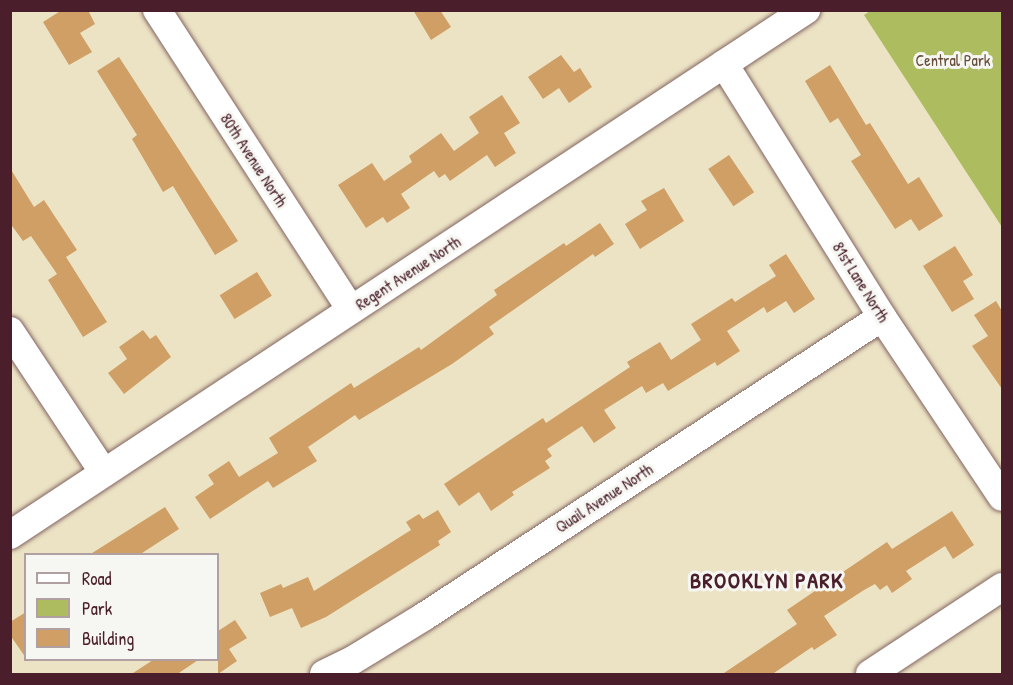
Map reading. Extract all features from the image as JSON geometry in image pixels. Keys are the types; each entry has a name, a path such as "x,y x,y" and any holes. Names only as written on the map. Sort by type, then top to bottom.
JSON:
{"street":[{"name":"80th Avenue North","path":"157,10 351,310"},
{"name":"Regent Avenue North","path":"10,535 806,10"},
{"name":"81st Lane North","path":"724,64 882,317 1002,497"},
{"name":"Quail Avenue North","path":"324,675 425,616 882,317"},
{"path":"10,331 104,473"},
{"path":"870,675 1002,587"}],"green space":[{"name":"Central Park","path":"870,11 1002,11 1002,227 864,15"}],"building":[{"path":"62,10 88,10 95,24 80,33 92,52 69,65 43,22"},
{"path":"413,10 440,10 451,27 431,40"},
{"path":"561,55 574,72 580,68 592,87 569,103 559,88 543,99 528,77"},
{"path":"119,57 238,241 215,255 173,186 163,192 132,139 137,135 97,71"},
{"path":"830,65 866,125 870,123 908,184 919,177 943,216 919,231 911,219 895,229 851,161 861,155 838,118 830,123 805,81"},
{"path":"502,95 520,123 504,133 516,153 495,167 487,155 450,181 445,174 439,178 434,171 401,194 410,208 387,223 383,217 366,228 338,185 372,163 384,181 412,162 409,156 441,133 454,151 479,133 469,117"},
{"path":"729,155 754,192 733,206 708,169"},
{"path":"10,168 34,207 44,200 77,250 66,257 107,322 83,337 48,280 57,274 31,236 23,241 10,223"},
{"path":"664,188 684,221 640,249 625,224 647,210 641,201"},
{"path":"600,223 614,244 595,257 593,254 489,327 494,334 452,364 359,420 355,415 308,447 317,461 273,488 268,481 210,519 195,497 214,484 208,475 229,461 239,477 278,453 269,438 351,383 354,388 419,347 421,350 497,295 494,290 564,243 566,246"},
{"path":"955,246 973,275 963,281 974,299 952,312 923,266"},
{"path":"786,254 815,299 794,313 786,301 767,313 764,307 727,331 740,351 717,366 715,362 668,391 663,383 646,393 642,386 604,410 616,428 594,443 582,426 547,449 552,456 545,461 550,468 512,492 514,495 491,511 479,492 459,506 444,484 543,418 546,423 630,367 627,362 660,342 671,360 701,340 691,324 732,298 735,302 776,276 769,265"},
{"path":"257,272 272,296 235,319 220,295"},
{"path":"996,301 1002,311 1002,389 972,346 988,336 974,315"},
{"path":"143,330 150,339 156,335 171,357 124,394 108,373 127,359 119,347"},
{"path":"165,507 179,529 142,553 92,553"},
{"path":"438,510 451,532 438,541 440,545 326,617 301,628 292,608 270,617 260,593 281,584 283,588 308,577 314,591 411,530 406,522 419,514 423,519"},
{"path":"952,511 974,545 953,559 945,546 906,571 912,579 892,593 887,585 880,590 875,584 864,590 824,616 837,635 814,650 812,647 771,675 721,675 797,624 787,610 887,542 892,549"},
{"path":"24,613 24,655 10,635 10,622"},
{"path":"235,620 247,638 229,649 237,661 218,674 219,661 219,630"},
{"path":"151,661 197,661 176,675 130,675"}],"district":[{"name":"BROOKLYN PARK","path":"767,581"}]}
